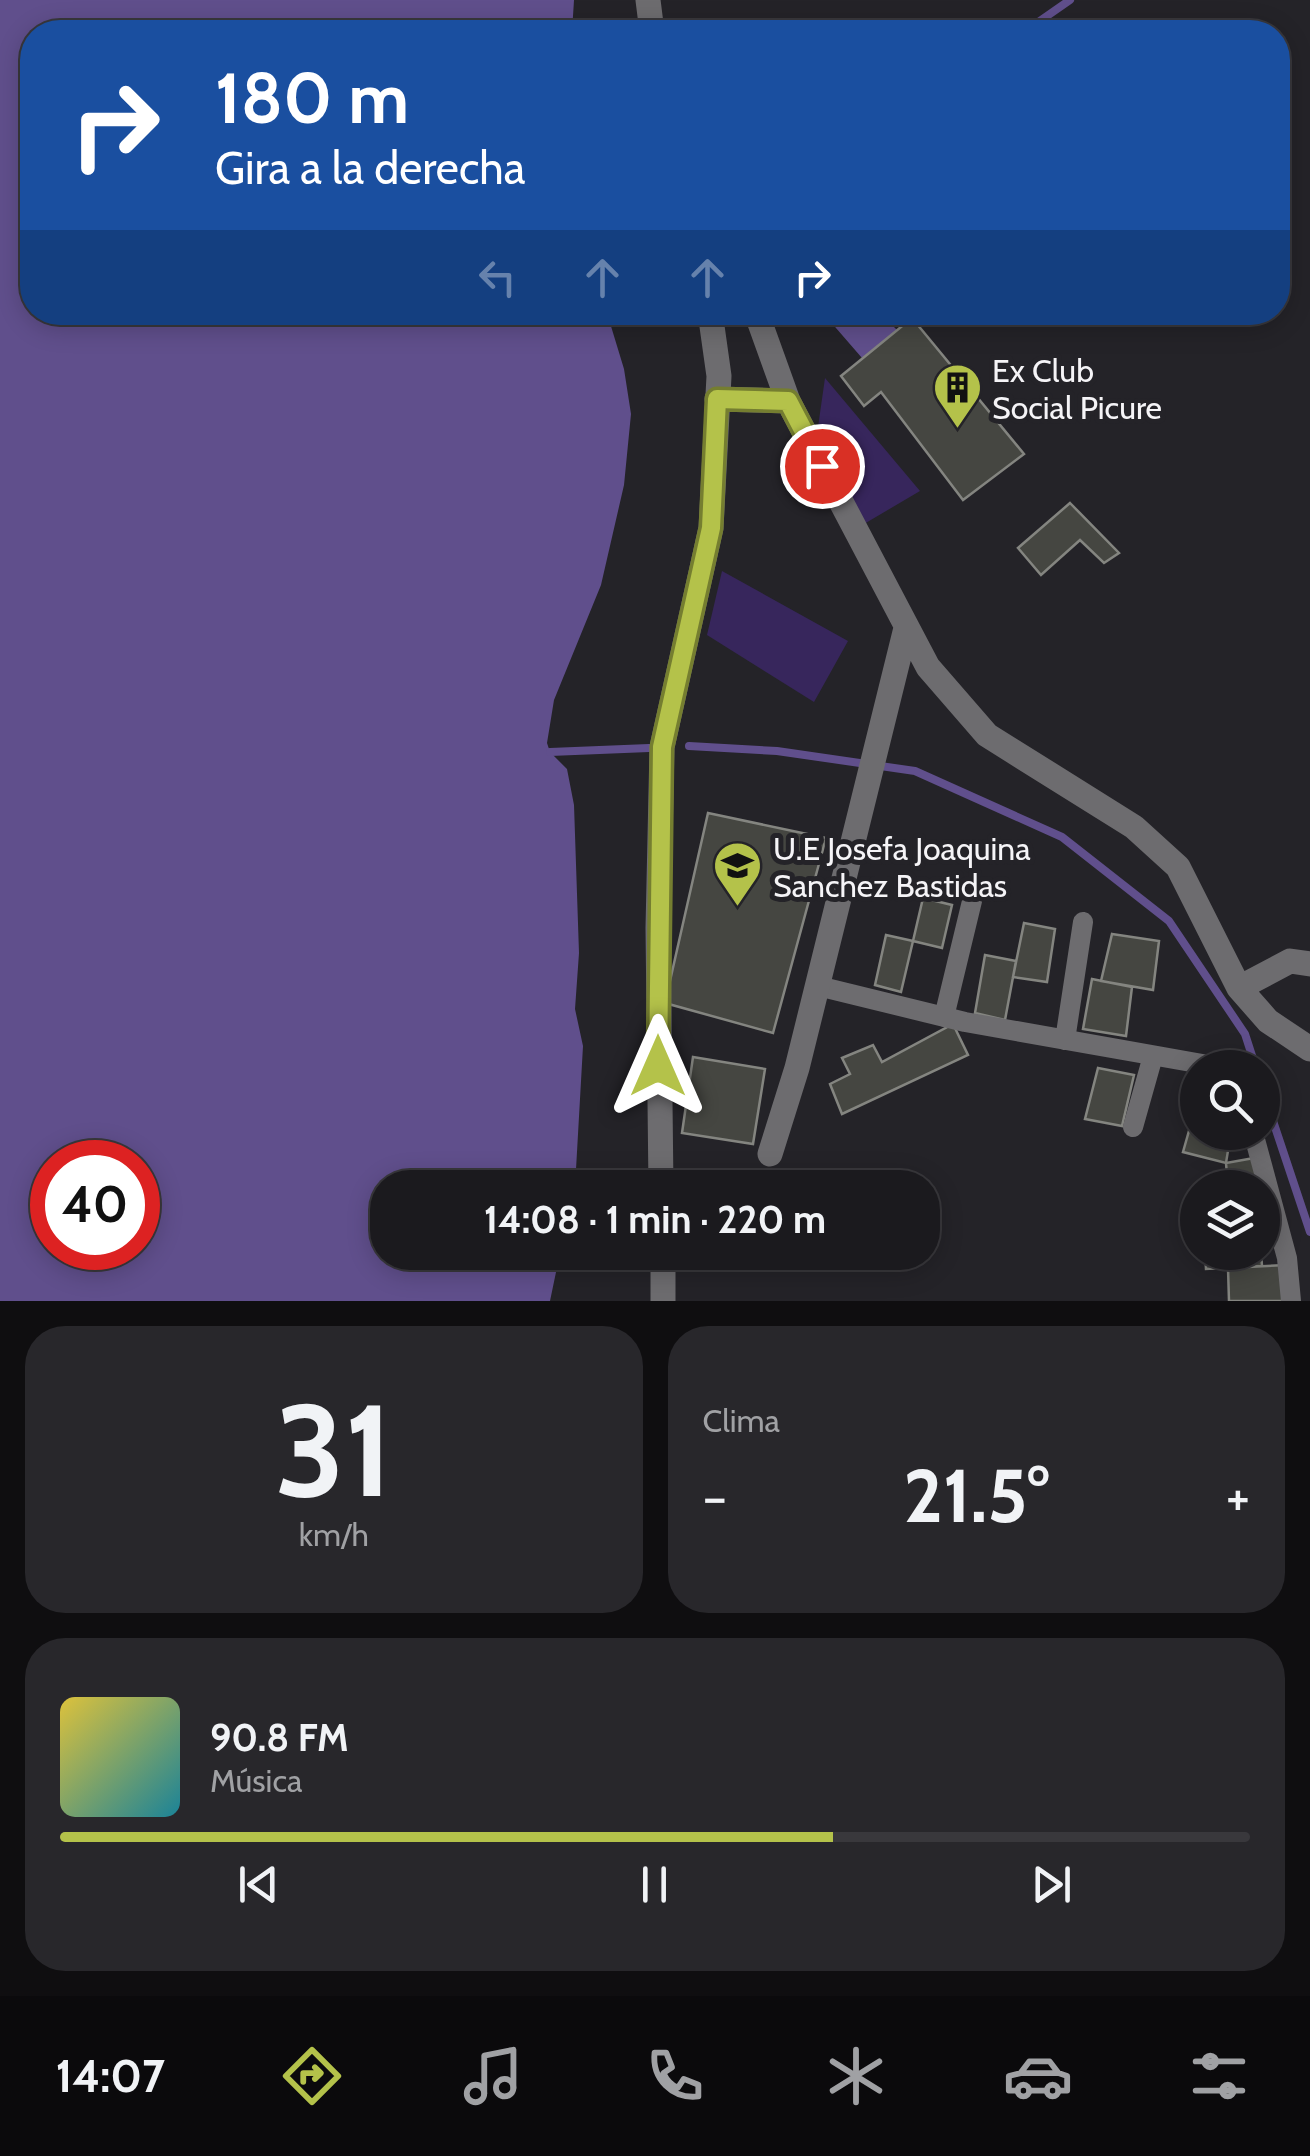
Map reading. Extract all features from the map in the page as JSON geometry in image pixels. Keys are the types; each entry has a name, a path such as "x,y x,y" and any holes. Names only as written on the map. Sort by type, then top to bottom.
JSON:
{"street":[{"path":"661,1170 658,928 662,747 711,528 718,376 712,325"},
{"path":"761,325 788,401 928,667 987,734 1134,827 1178,867 1239,988 1268,1021 1310,1048"},
{"path":"717,399 788,401"},
{"path":"770,1154 797,1068 906,628"},
{"path":"944,1017 972,902"},
{"path":"1065,1040 1083,922"},
{"path":"1239,988 1290,962 1310,964"},
{"path":"818,986 944,1017 1180,1060"},
{"path":"1133,1126 1153,1056"},
{"path":"1258,1150 1287,1258 1291,1301"},
{"path":"662,1270 663,1301"}],"shaded area":[{"path":"0,0 574,0 573,20 20,20 20,325 611,325 624,369 631,414 624,485 601,585 554,700 547,743 550,752 567,769 574,805 579,953 575,1009 583,1046 576,1170 370,1170 370,1270 556,1270 550,1301 0,1301"},
{"path":"833,325 892,325 897,330 862,358"},
{"path":"825,378 920,491 864,524 817,434"},
{"path":"722,571 848,641 814,702 707,635"}],"building":[{"name":"Ex Club Social Picure","path":"903,325 918,325 1024,454 963,500 881,392 864,406 841,376"},
{"path":"1070,503 1119,553 1104,563 1080,540 1041,575 1018,548"},
{"path":"708,813 826,838 773,1033 665,1003"},
{"path":"923,898 952,905 942,948 913,941"},
{"path":"1024,923 1055,929 1047,982 1013,977"},
{"path":"1112,934 1159,941 1153,990 1101,981"},
{"path":"886,935 913,941 901,992 875,985"},
{"path":"985,955 1016,961 1005,1020 975,1013"},
{"path":"1092,979 1132,987 1126,1036 1083,1029"},
{"path":"953,1024 968,1055 842,1114 830,1084 850,1074 842,1058 873,1045 882,1062"},
{"path":"693,1057 765,1069 753,1144 682,1133"},
{"path":"1098,1068 1134,1075 1122,1126 1085,1119"},
{"path":"1184,1150 1228,1150 1226,1163"},
{"path":"1254,1158 1255,1170 1227,1170 1226,1163"},
{"path":"1280,1265 1286,1265 1288,1301 1229,1301 1228,1270 1280,1270"}],"waterway":[{"path":"1041,20 1070,0"},
{"path":"689,746 777,751 915,771 1062,837 1169,921 1245,1034 1250,1050"},
{"path":"550,752 649,748"},
{"path":"1280,1142 1310,1232"}],"place":[{"name":"Ex Club Social Picure","path":"957,430"},
{"name":"U.E Josefa Joaquina Sanchez Bastidas","path":"738,908"}],"route":[{"path":"658,1066 662,747 711,528 717,399 788,401 822,466"}]}
